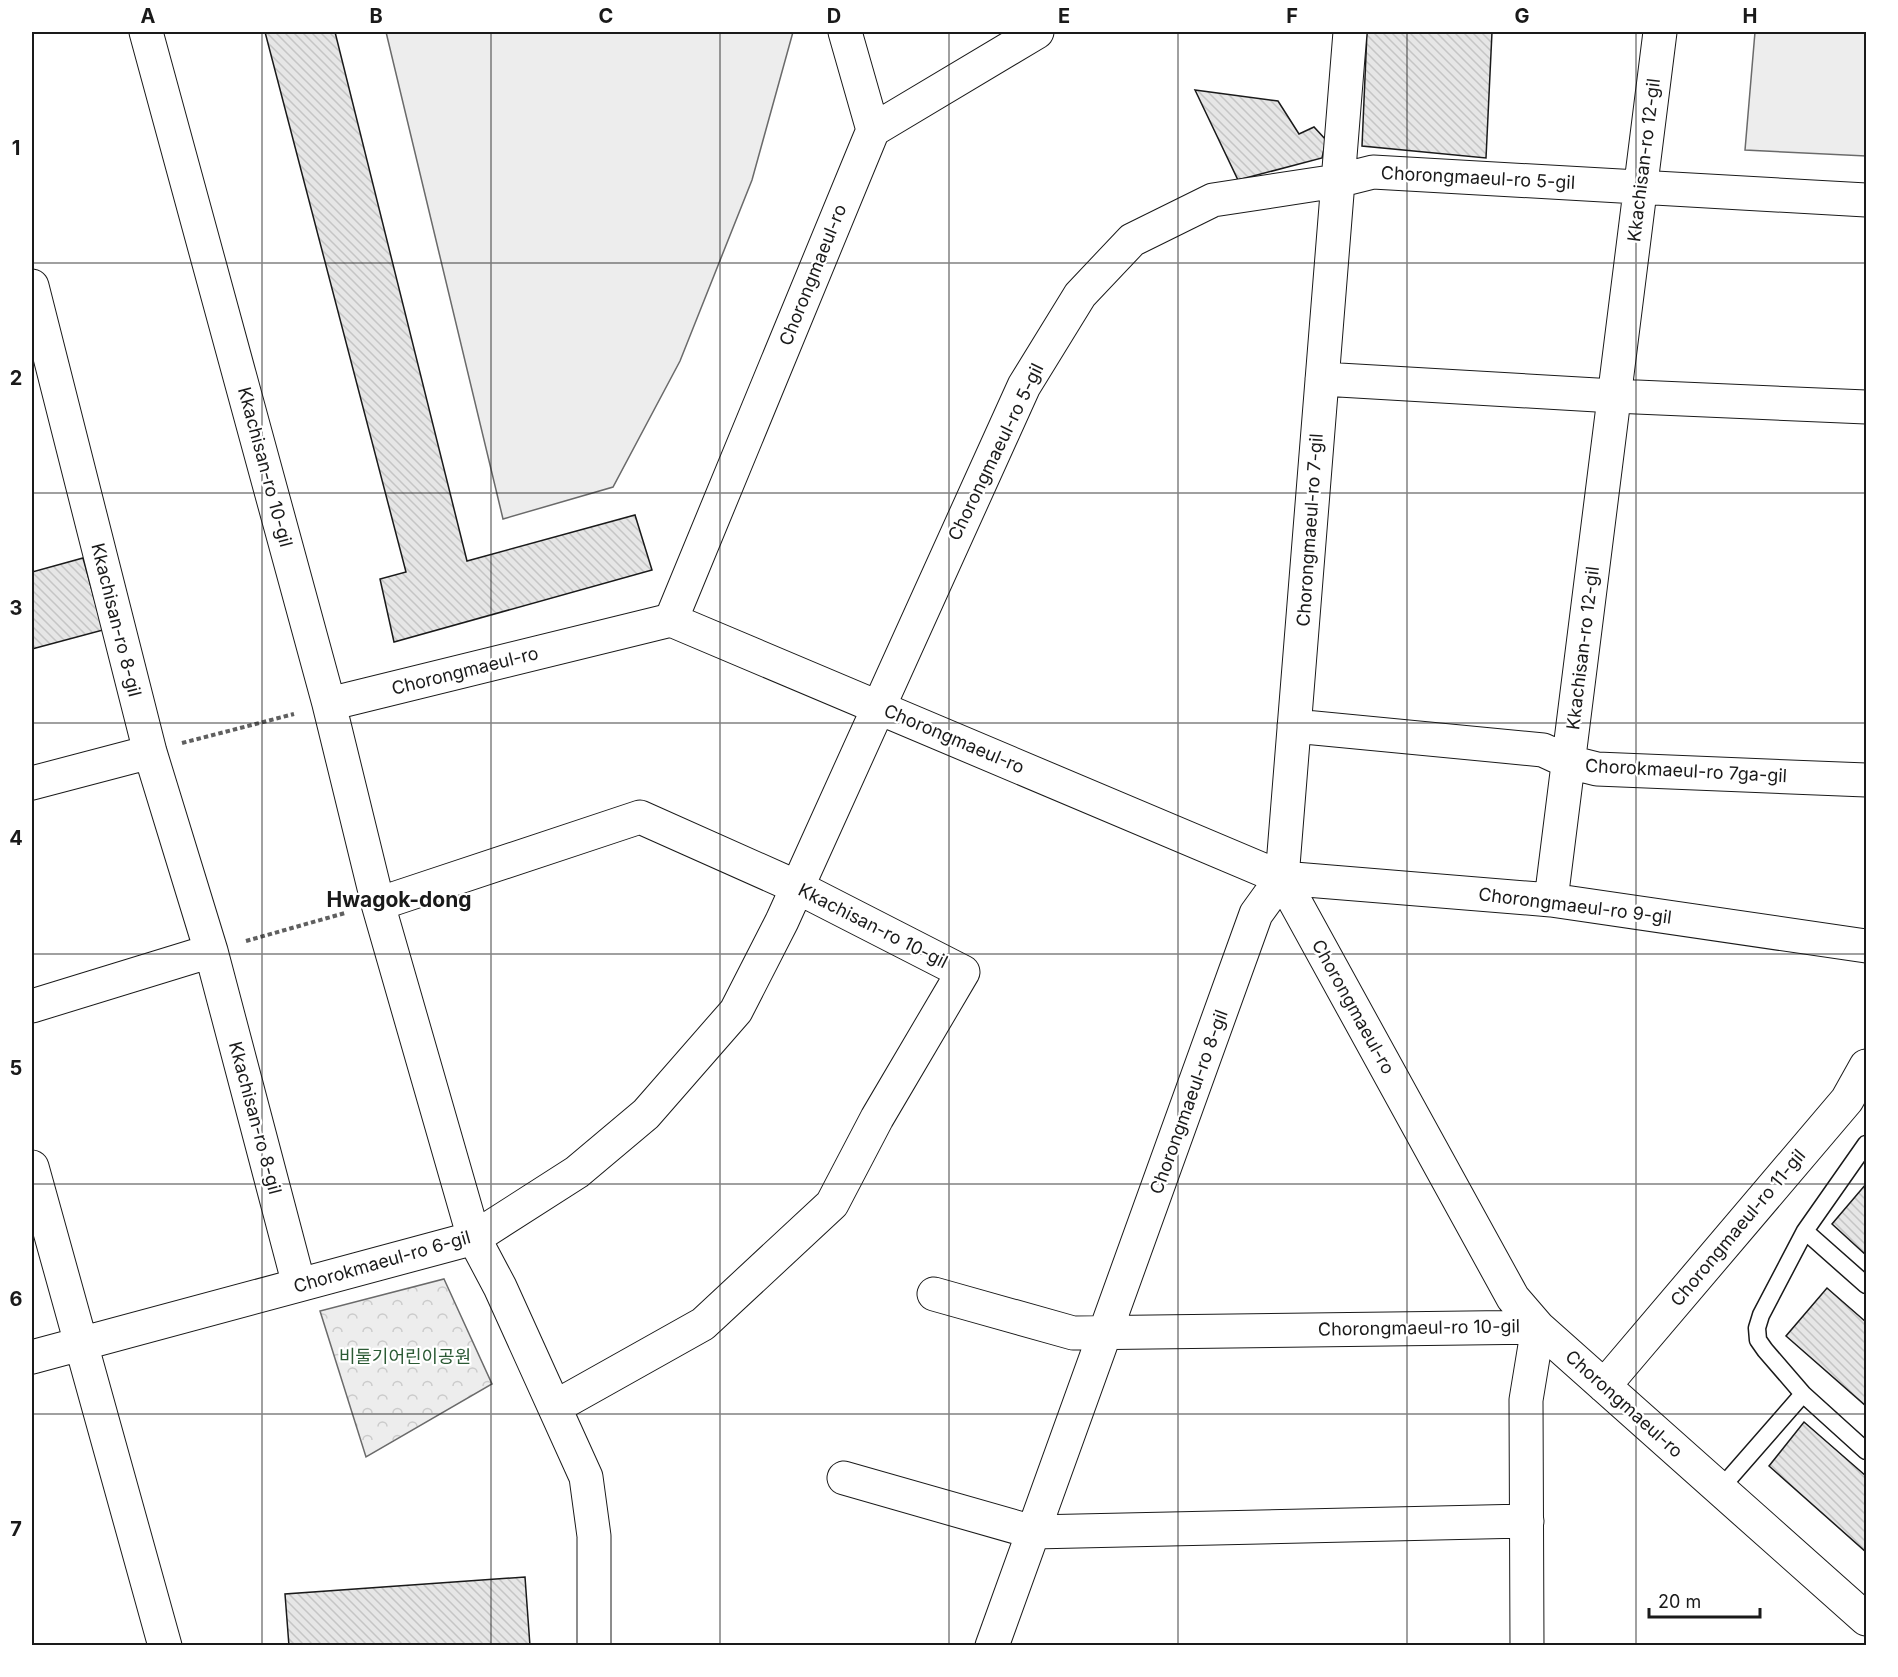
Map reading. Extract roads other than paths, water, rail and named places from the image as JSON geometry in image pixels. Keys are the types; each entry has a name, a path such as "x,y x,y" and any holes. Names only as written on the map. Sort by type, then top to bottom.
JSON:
{"street":[{"name":"Kkachisan-ro 10-gil","path":"146,32 329,704 378,904 474,1238 500,1287 586,1477 594,1536 594,1646"},
{"path":"845,32 873,129 1037,32"},
{"path":"1337,182 1350,32"},
{"name":"Kkachisan-ro 12-gil","path":"1551,900 1660,32"},
{"name":"Chorongmaeul-ro","path":"671,620 873,129"},
{"name":"Chorongmaeul-ro 5-gil","path":"878,707 1024,386 1080,295 1132,240 1213,200 1337,182 1373,172 1866,200"},
{"name":"Chorongmaeul-ro 7-gil","path":"1282,878 1337,182"},
{"name":"Kkachisan-ro 8-gil","path":"32,286 37,331 150,752 211,951 300,1285"},
{"path":"1322,378 1614,396 1866,407"},
{"name":"Chorongmaeul-ro","path":"329,704 671,620 1282,878 1513,1298 1538,1327 1866,1619"},
{"name":"Chorokmaeul-ro 6-gil","path":"32,1357 474,1238 577,1172 646,1114 736,1011 797,887 878,707"},
{"name":"Chorokmaeul-ro 7ga-gil","path":"1294,726 1543,750 1569,762 1597,769 1866,780"},
{"path":"32,783 150,752"},
{"name":"Kkachisan-ro 10-gil","path":"378,904 640,817 797,887 963,972 877,1118 832,1204 704,1324 555,1407"},
{"name":"Chorongmaeul-ro 9-gil","path":"1282,878 1551,900 1866,946"},
{"name":"Chorongmaeul-ro 8-gil","path":"992,1646 1257,914 1282,878"},
{"path":"32,1006 211,951"},
{"name":"Chorongmaeul-ro 11-gil","path":"1604,1386 1847,1100 1866,1066"},
{"path":"32,1167 165,1646"},
{"path":"934,1294 1073,1333 1106,1331"},
{"name":"Chorongmaeul-ro 10-gil","path":"1106,1331 1538,1327 1526,1400 1527,1646"},
{"path":"844,1478 1033,1532 1527,1521"}],"lane":[{"path":"1866,1144 1805,1231 1761,1315 1757,1328 1758,1340 1803,1395 1866,1451"},
{"path":"1805,1231 1866,1285"},
{"path":"1719,1489 1803,1395"}],"district":[{"name":"Hwagok-dong","path":"399,900"}],"park label":[{"name":"비둘기어린이공원","path":"405,1357"}]}
